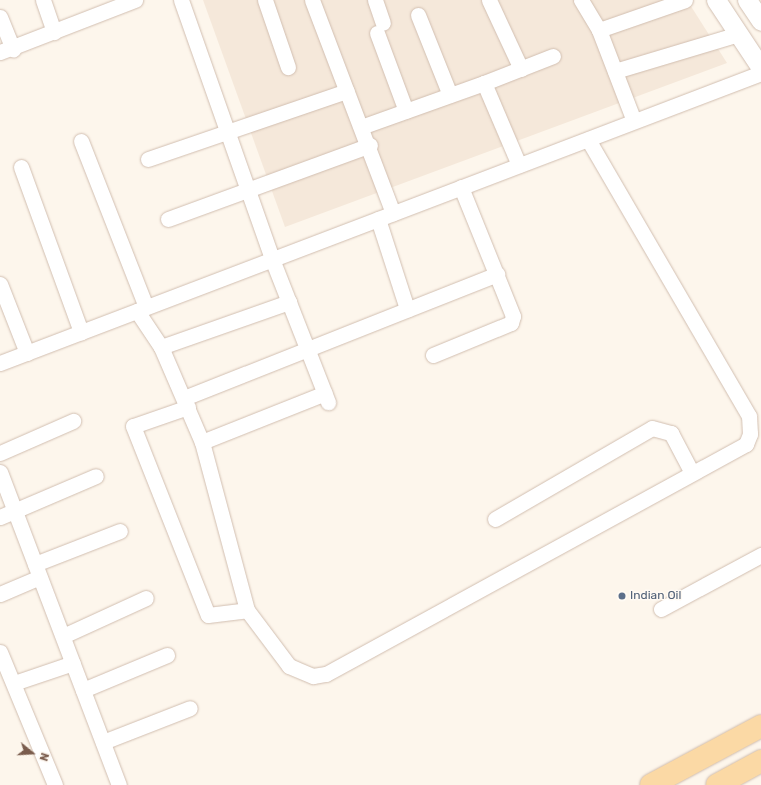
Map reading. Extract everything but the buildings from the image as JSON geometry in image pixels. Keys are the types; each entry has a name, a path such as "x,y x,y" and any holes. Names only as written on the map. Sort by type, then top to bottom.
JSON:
{"main road":[{"path":"651,785 761,726"},
{"path":"717,785 761,761"}],"street":[{"path":"42,0 54,32"},
{"path":"0,17 6,51 54,32 100,5 136,0"},
{"path":"181,0 272,259 327,397 202,442"},
{"path":"265,0 288,67"},
{"path":"312,0 361,127 370,146 393,213"},
{"path":"375,0 380,28 406,111"},
{"path":"489,0 521,69"},
{"path":"581,0 599,30 634,121"},
{"path":"599,30 686,0"},
{"path":"716,0 761,68"},
{"path":"747,0 761,21"},
{"path":"418,15 450,95"},
{"path":"615,71 738,34"},
{"path":"361,127 484,83 553,56"},
{"path":"0,363 761,73"},
{"path":"484,83 519,165"},
{"path":"148,160 347,91"},
{"path":"81,141 141,309 161,347 202,442 247,610 289,666 313,676 326,674 746,444 750,434 749,416 588,139"},
{"path":"168,219 370,146"},
{"path":"20,167 81,332"},
{"path":"433,355 512,323 512,309 461,187"},
{"path":"378,218 407,309"},
{"path":"247,610 208,615 133,426 307,349 497,274"},
{"path":"0,284 27,353"},
{"path":"161,347 289,302"},
{"path":"0,453 73,421"},
{"path":"495,519 652,428 672,433 692,474"},
{"path":"0,517 96,476"},
{"path":"1,478 119,785"},
{"path":"0,594 38,571 120,531"},
{"path":"661,609 761,555"},
{"path":"62,636 146,598"},
{"path":"0,652 55,785"},
{"path":"83,690 167,655"},
{"path":"14,683 73,663"},
{"path":"103,742 190,708"}],"shaded area":[{"path":"203,0 687,0 727,63 285,227"}],"place":[{"name":"Indian Oil","path":"622,596"}]}
